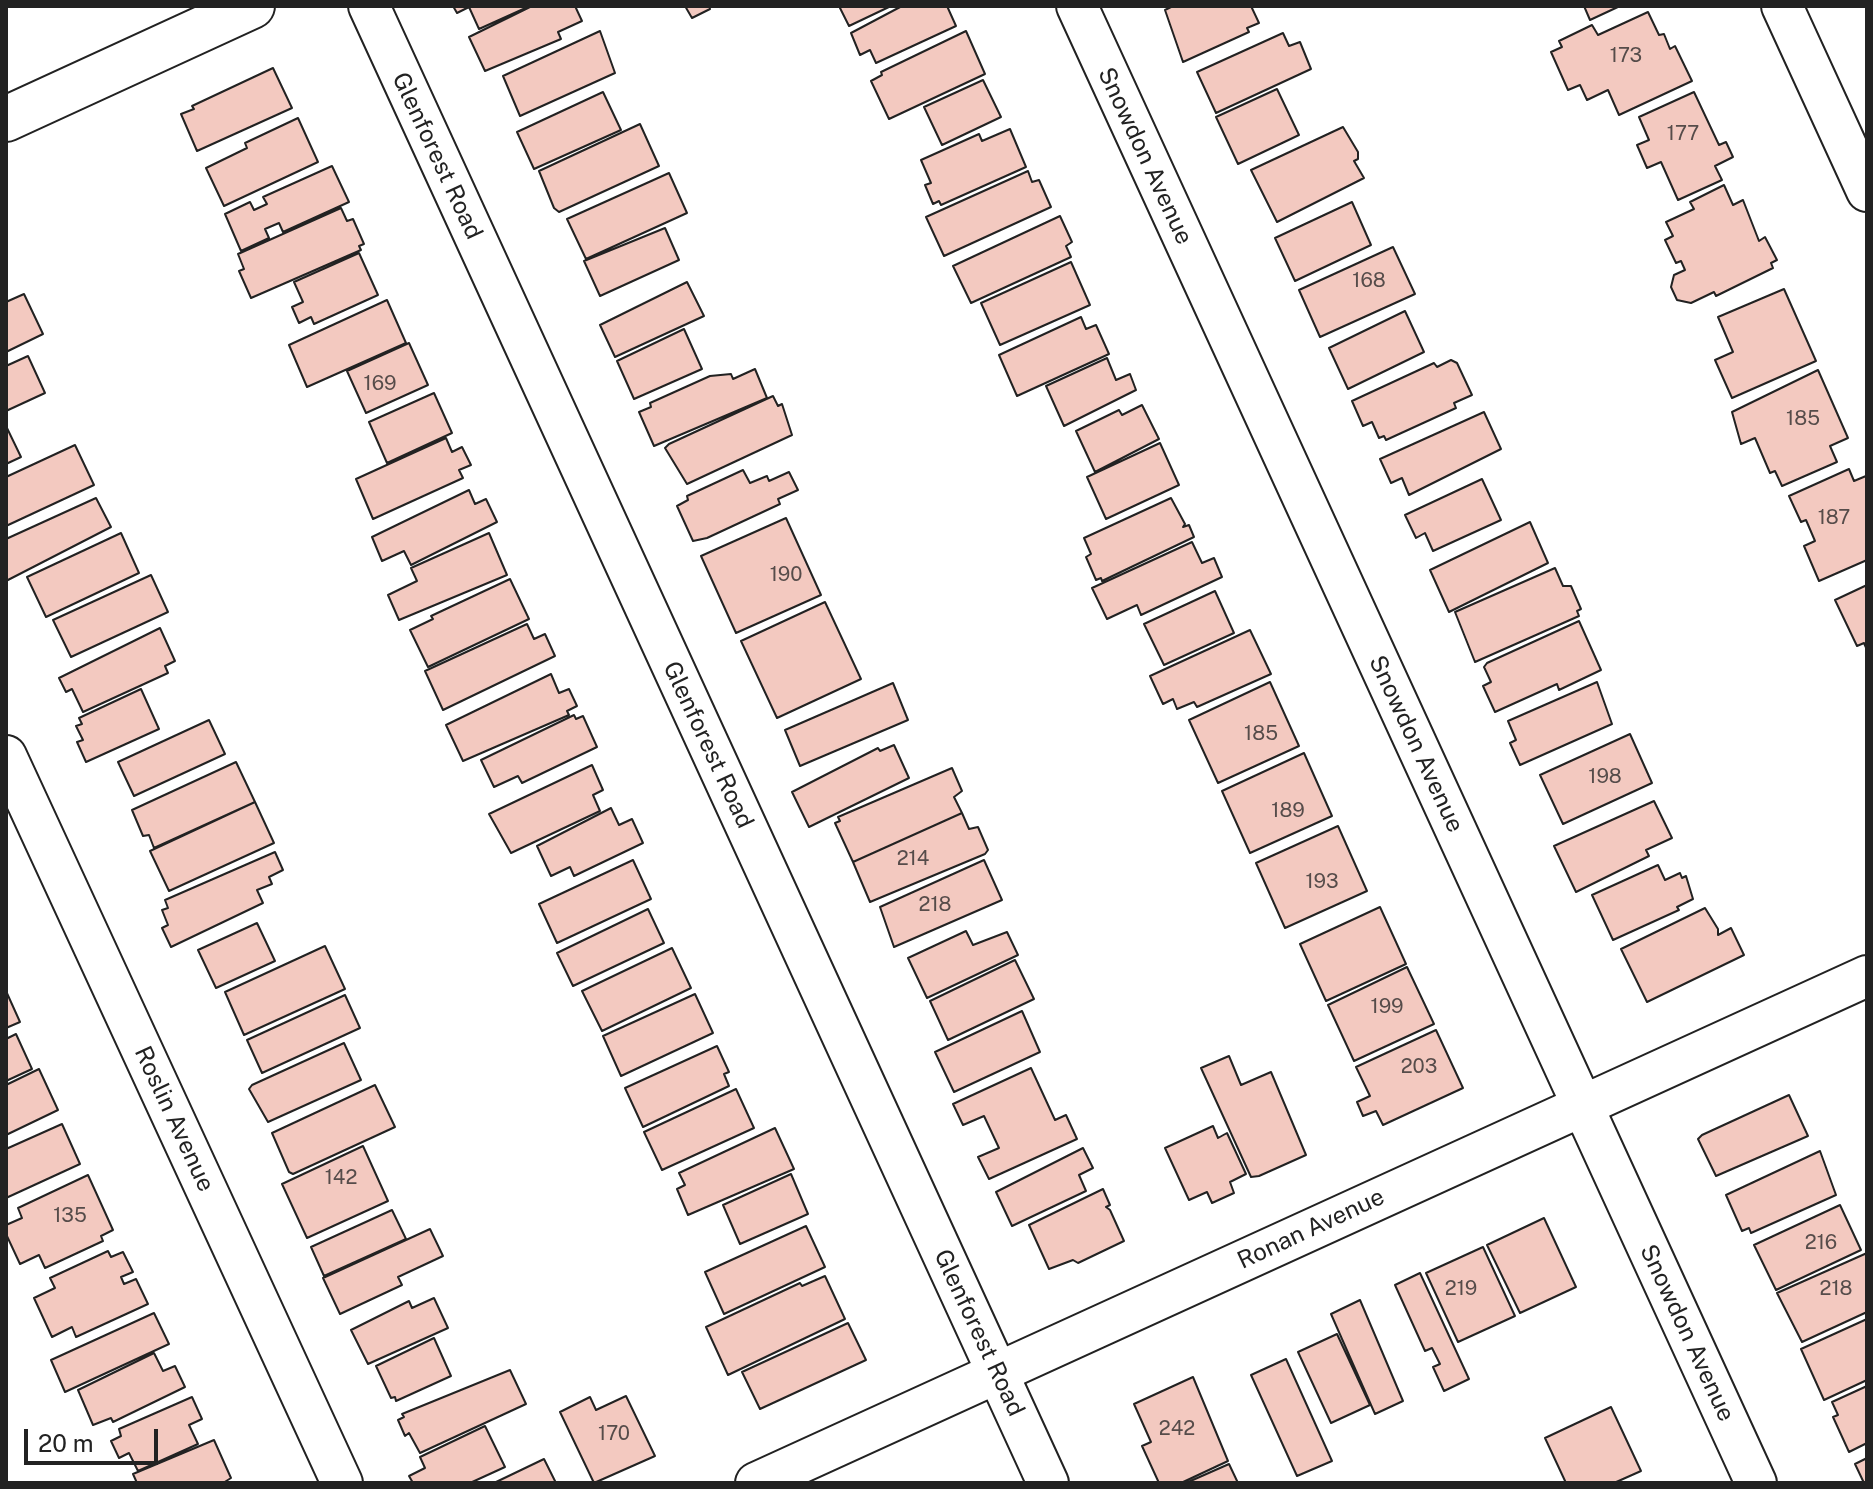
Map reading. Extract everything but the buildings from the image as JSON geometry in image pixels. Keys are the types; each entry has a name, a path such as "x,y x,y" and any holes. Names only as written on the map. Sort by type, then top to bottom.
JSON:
{"street":[{"path":"6,119 252,6"},
{"name":"Glenforest Road","path":"369,6 1048,1483"},
{"name":"Snowdon Avenue","path":"1077,6 1756,1483"},
{"path":"1782,6 1867,191"},
{"name":"Roslin Avenue","path":"6,756 342,1483"},
{"name":"Ronan Avenue","path":"756,1483 1867,976"}]}
